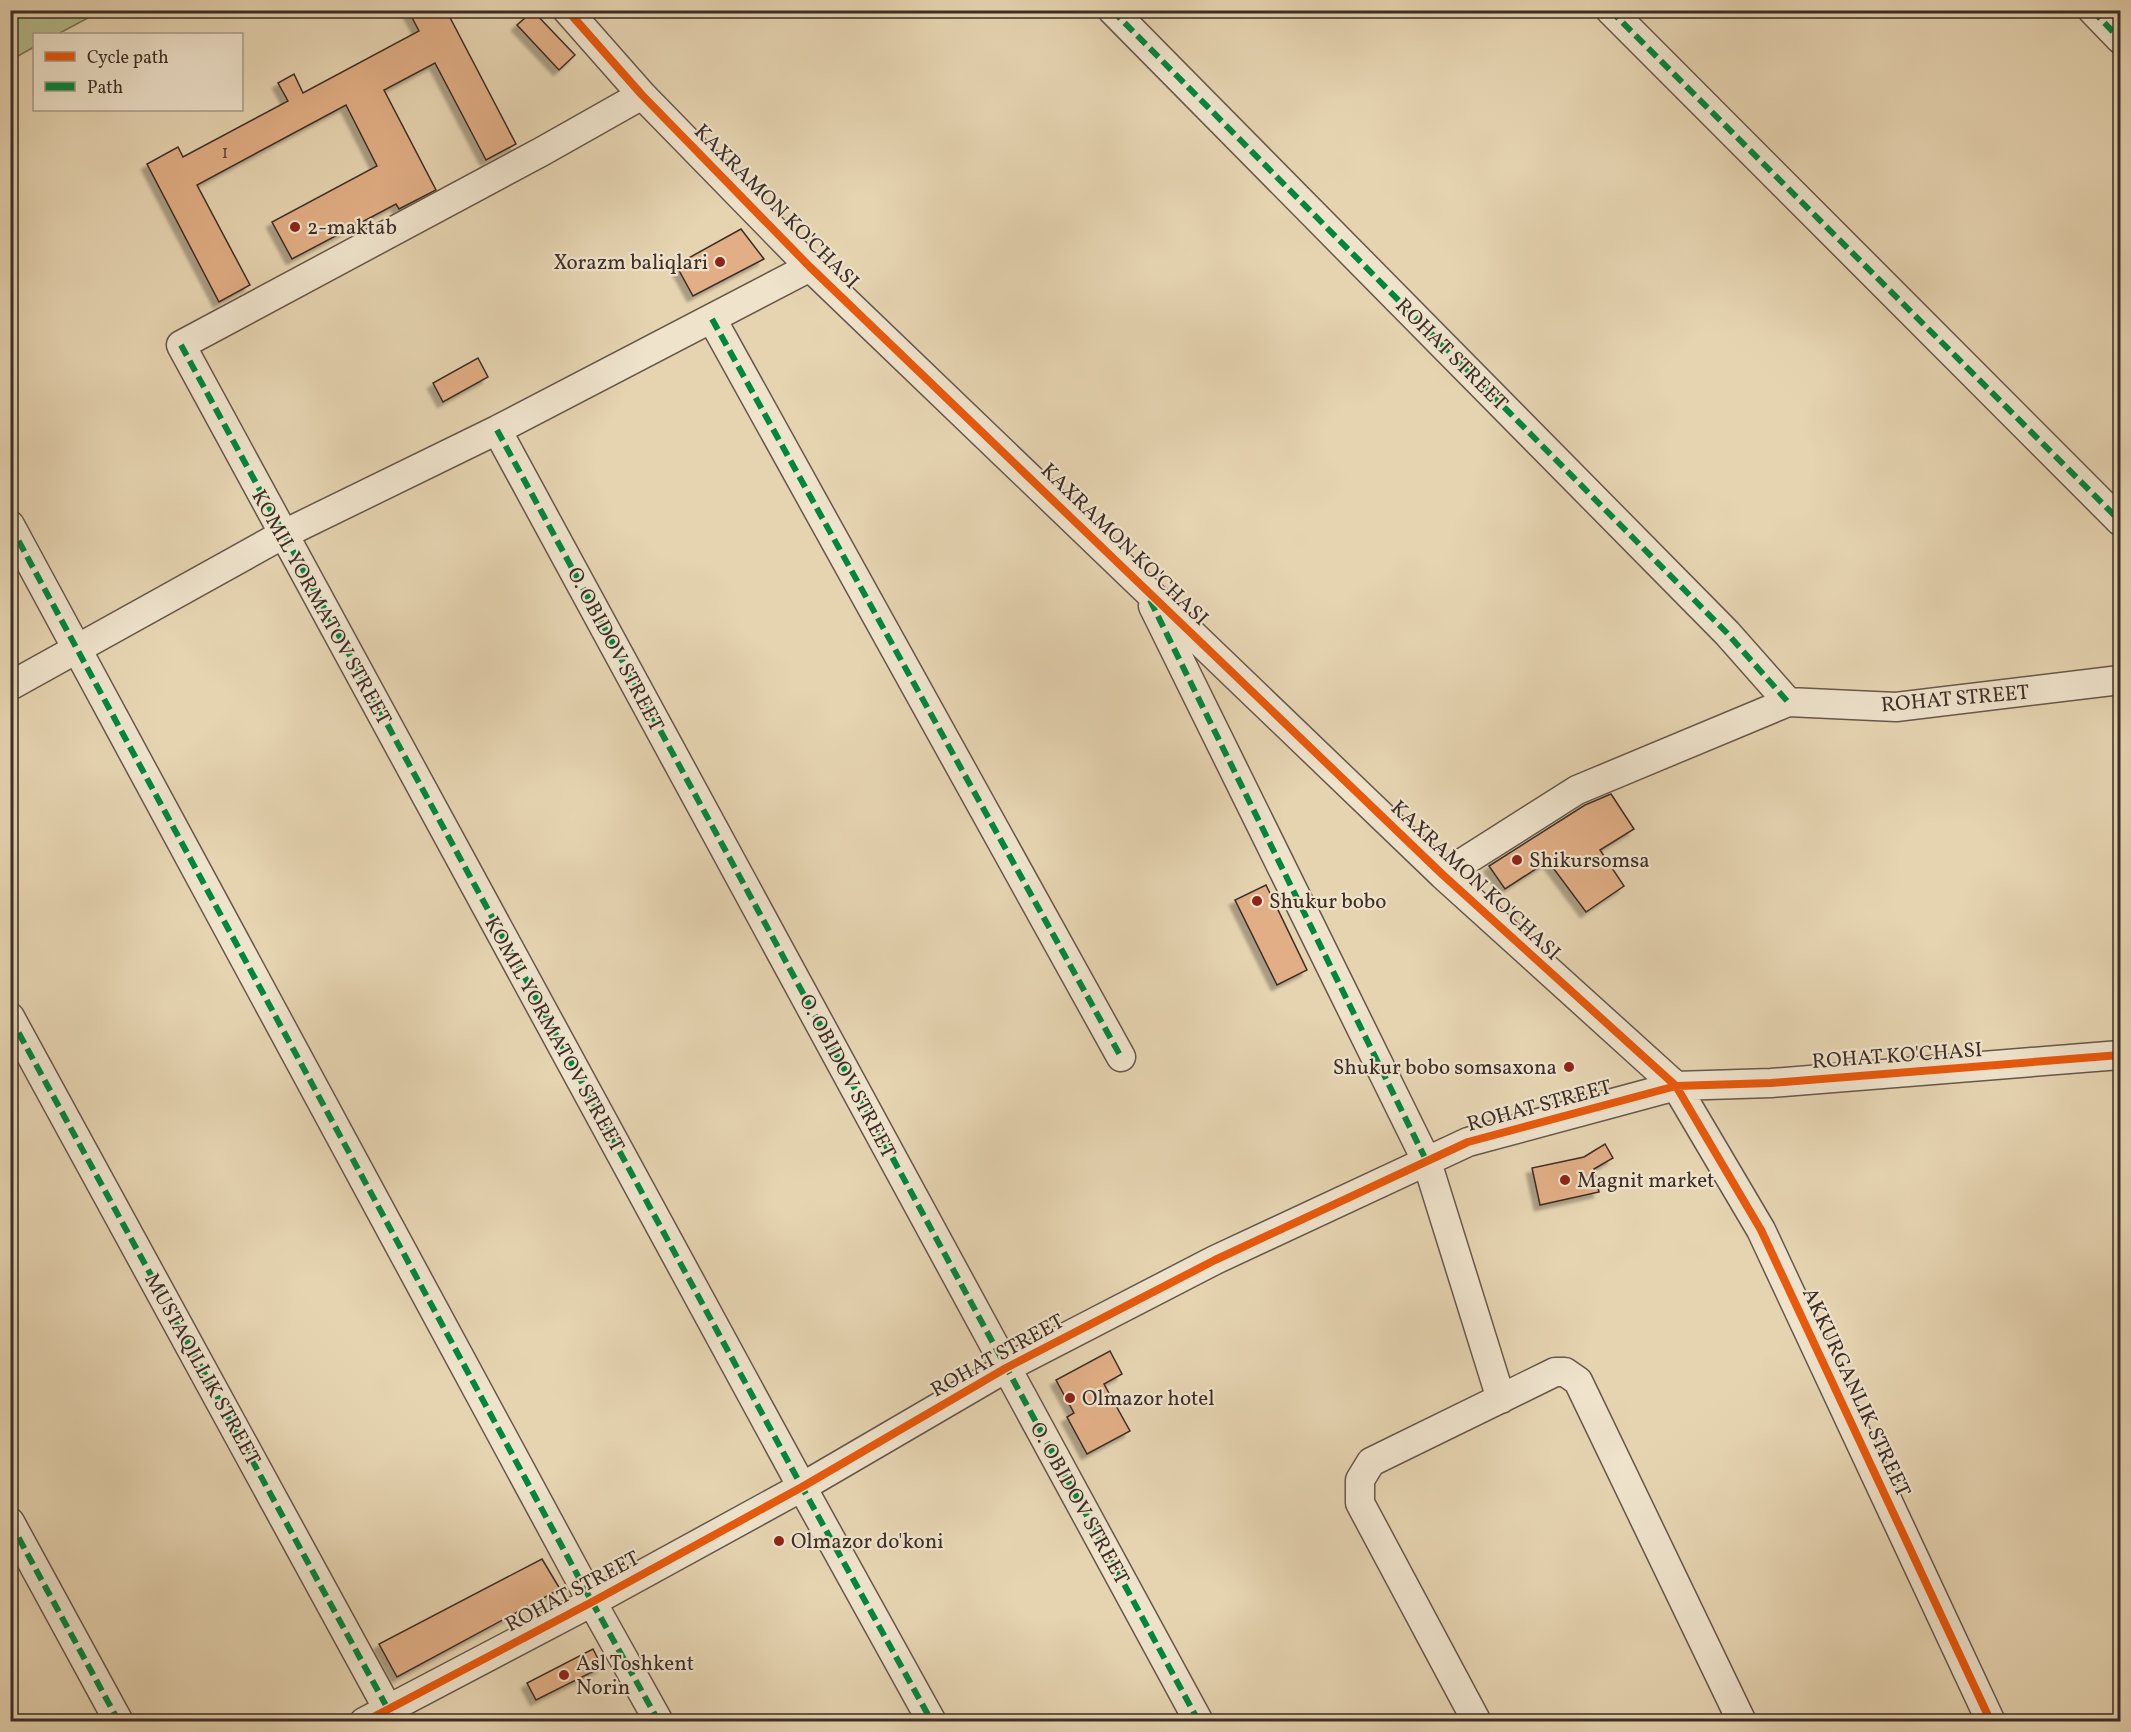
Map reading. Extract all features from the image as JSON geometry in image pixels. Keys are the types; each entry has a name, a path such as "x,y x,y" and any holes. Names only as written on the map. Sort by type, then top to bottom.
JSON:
{"street":[{"name":"KAXRAMON KO'CHASI","path":"567,10 642,94 810,267 1443,875 1676,1086"},
{"name":"ROHAT STREET","path":"1112,10 1727,633 1788,702"},
{"path":"1610,10 2121,521"},
{"path":"2092,10 2121,39"},
{"name":"KOMIL YORMATOV STREET","path":"642,94 541,152 181,345 282,535 932,1722"},
{"path":"10,686 282,535 497,430 810,267"},
{"path":"712,319 1121,1057"},
{"name":"O. OBIDOV STREET","path":"497,430 1199,1722"},
{"path":"10,525 659,1722"},
{"path":"1144,588 1427,1162 1502,1399"},
{"name":"ROHAT STREET","path":"1443,875 1577,790 1788,702 1896,707 2121,680"},
{"name":"MUSTAQILLIK STREET","path":"10,1017 382,1717"},
{"name":"ROHAT KO'CHASI","path":"1676,1086 1771,1083 2121,1055"},
{"name":"ROHAT STREET","path":"382,1717 802,1487 1006,1368 1215,1260 1468,1142 1676,1086"},
{"name":"AKKURGANLIK STREET","path":"1676,1086 1761,1230 1991,1722"},
{"path":"1477,1722 1360,1503 1360,1480 1371,1462 1555,1372 1565,1372 1578,1381 1742,1722"},
{"path":"10,1522 119,1722"}],"green space":[{"path":"11,10 84,11 88,18 60,33 33,33 33,48 11,60"}],"building":[{"path":"408,10 446,10 516,144 486,160 435,63 384,90 436,190 399,209 396,204 292,259 272,222 377,166 346,105 197,185 250,285 219,302 147,164 178,147 183,157 288,101 278,83 294,74 303,93 419,31"},
{"path":"533,11 575,55 559,70 517,25"},
{"name":"Xorazm baliqlari","path":"741,229 764,259 693,296 676,265"},
{"path":"478,358 488,377 443,402 433,383"},
{"path":"1611,794 1634,829 1600,850 1624,886 1586,912 1548,861 1505,889 1489,866 1585,805"},
{"path":"1266,885 1307,970 1277,985 1235,900"},
{"name":"Magnit market","path":"1605,1144 1613,1158 1594,1169 1599,1192 1540,1205 1532,1168 1584,1157"},
{"path":"1110,1351 1122,1374 1104,1384 1130,1431 1087,1454 1067,1417 1074,1413 1056,1380"},
{"path":"542,1559 560,1589 397,1677 379,1644"},
{"name":"Asl Toshkent Norin","path":"593,1649 602,1667 536,1700 527,1683"}],"marked path":[{"path":"1112,10 1727,633 1788,702"},
{"path":"1610,10 2120,521"},
{"path":"2092,10 2120,39"},
{"path":"712,319 1121,1057"},
{"path":"181,345 932,1722"},
{"path":"497,430 1199,1722"},
{"path":"10,525 659,1722"},
{"path":"1150,600 1427,1162"},
{"path":"10,1017 395,1722"},
{"path":"10,1522 119,1722"}],"cycle path":[{"path":"567,10 642,95 810,267 1443,875 1676,1086 1761,1230 1991,1722"},
{"path":"364,1722 592,1602 802,1487 1006,1368 1215,1260 1468,1142 1676,1086 1771,1083 2120,1055"}],"place":[{"name":"2-maktab","path":"295,227"},
{"name":"Xorazm baliqlari","path":"720,262"},
{"name":"Shikursomsa","path":"1517,860"},
{"name":"Shukur bobo","path":"1257,901"},
{"name":"Shukur bobo somsaxona","path":"1569,1067"},
{"name":"Magnit market","path":"1565,1180"},
{"name":"Olmazor hotel","path":"1070,1398"},
{"name":"Olmazor do'koni","path":"779,1541"},
{"name":"Asl Toshkent Norin","path":"564,1675"}]}
